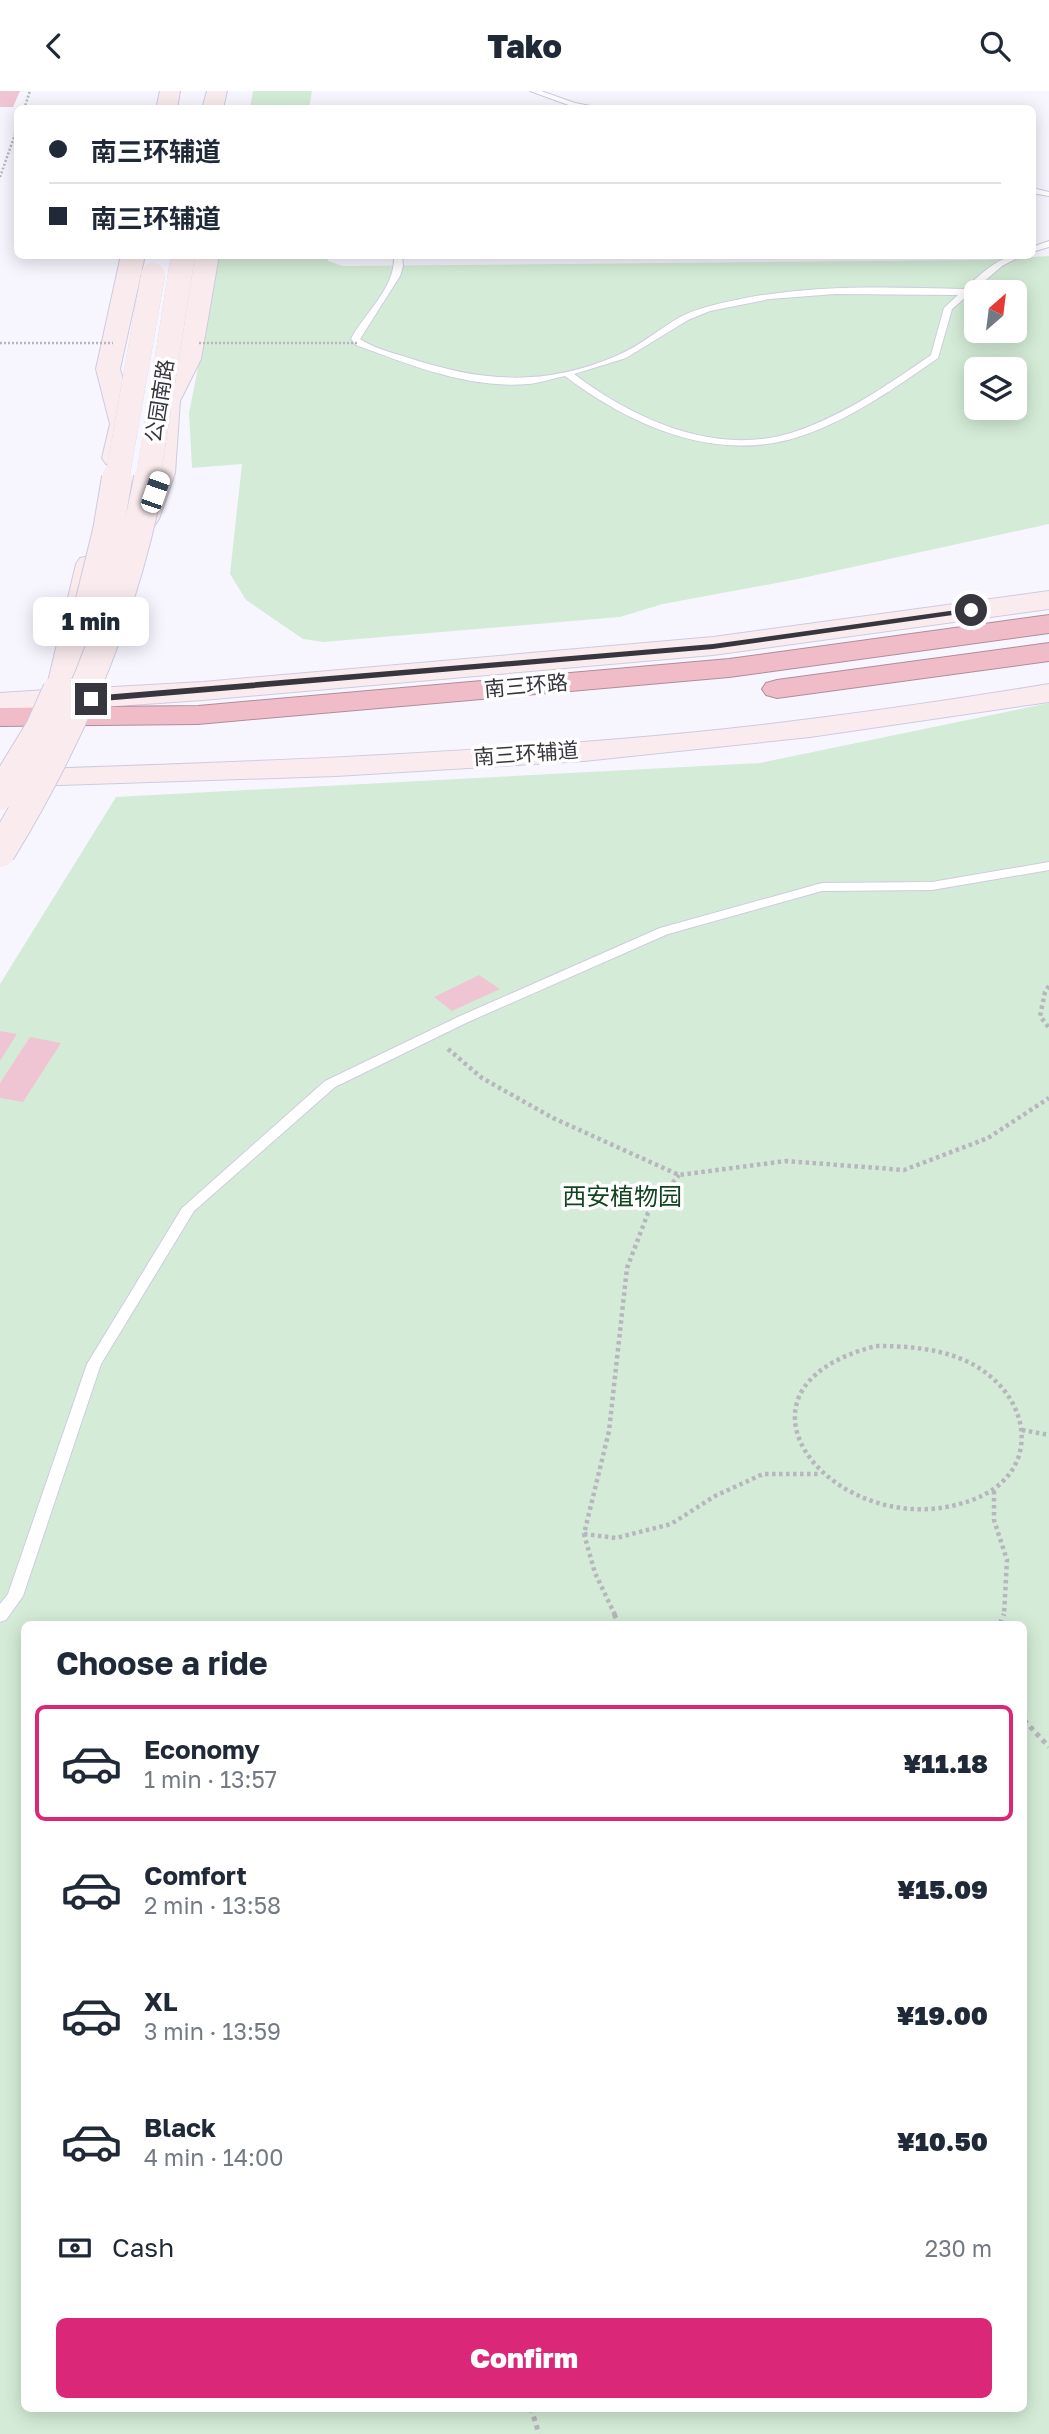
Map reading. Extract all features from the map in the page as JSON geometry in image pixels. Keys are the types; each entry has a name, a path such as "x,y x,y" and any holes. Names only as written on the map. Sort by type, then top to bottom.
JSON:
{"highway":[{"name":"南三环路","path":"0,717 198,715 675,673 1049,624"},
{"name":"南三环路","path":"0,742 196,739 715,697 1049,652"}],"main road":[{"path":"59,701 123,424 108,369 132,259"},
{"name":"公园南路","path":"0,795 41,728 67,671 93,594 108,531 156,259"},
{"name":"公园南路","path":"0,852 57,753 90,678 116,608 148,482 182,259"},
{"path":"91,699 141,532 162,473 167,401 189,359 206,259"},
{"path":"0,702 91,699 713,646 1049,600"},
{"name":"南三环辅道","path":"0,780 348,766 666,744 1049,693"}],"lane":[{"path":"534,91 580,105"},
{"path":"398,259 399,269 384,298 358,332 355,339 359,343 422,365 462,375 529,381 624,356 684,318 706,309 733,303 834,292 964,292"},
{"path":"979,280 1010,259"},
{"path":"567,373 603,401 668,431 709,439 754,442 782,438 884,391 935,356 948,308 964,292"},
{"path":"0,1616 15,1596 94,1364 189,1209 330,1084 664,931 822,887 933,886 1049,866"}],"path":[{"path":"0,177 14,137"},
{"path":"1049,986 1045,992 1040,1016 1049,1028"},
{"path":"432,1035 482,1078 541,1112 679,1175 786,1161 904,1170 988,1139 1049,1098"},
{"path":"618,1621 595,1573 584,1534 609,1431 627,1268 648,1213 679,1175"},
{"path":"877,1346 912,1346 948,1354 981,1369 1005,1390 1020,1416 1024,1443 1015,1469 994,1490 963,1505 925,1511 886,1507 849,1495 820,1474 801,1448 793,1420 799,1394 817,1371 843,1355 877,1346"},
{"path":"1022,1430 1049,1435"},
{"path":"584,1534 616,1538 671,1524 715,1496 763,1474 820,1474"},
{"path":"994,1490 994,1520 1007,1560 1005,1612 1001,1621"},
{"path":"1027,1723 1049,1747"},
{"path":"532,2412 539,2434"}],"green space":[{"path":"253,91 312,91 310,105 251,105"},
{"path":"1049,256 1049,524 798,579 663,604 620,617 323,642 303,639 246,600 230,574 242,464 192,468 189,413 219,259 328,259 343,266 984,260 1036,259 1036,257"},
{"name":"西安植物园","path":"1049,703 1049,2434 0,2434 0,984 116,797 760,763"}],"building":[{"path":"0,91 20,91 13,107 0,107"},
{"path":"479,975 500,989 452,1011 434,997"},
{"path":"0,1031 17,1034 0,1061"},
{"path":"30,1037 61,1043 23,1102 0,1098 0,1083"}],"route":[{"path":"91,699 713,646 971,610"}]}
